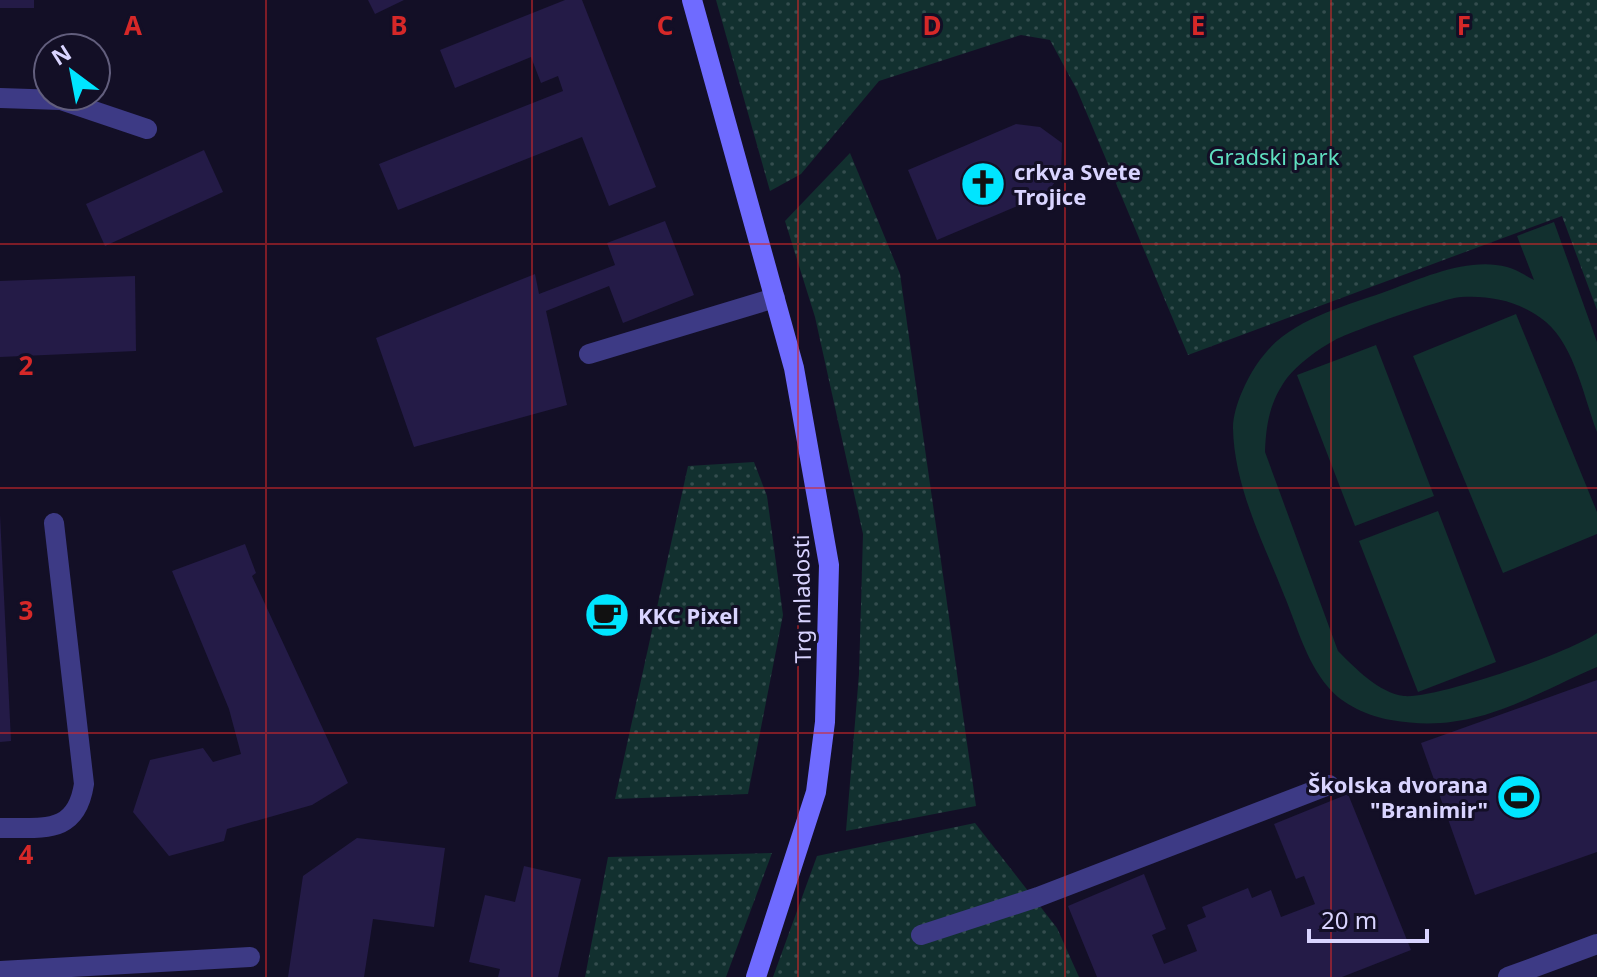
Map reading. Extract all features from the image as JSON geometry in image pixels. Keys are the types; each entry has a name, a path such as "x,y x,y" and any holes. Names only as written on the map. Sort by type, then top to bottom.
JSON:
{"main road":[{"name":"Trg mladosti","path":"692,0 794,368 829,565 825,722 816,792 756,977"}],"lane":[{"path":"0,98 61,100 147,129"},
{"path":"589,354 775,298"},
{"path":"0,828 66,823 82,799 84,784 54,523"},
{"path":"921,935 1038,897 1329,785"},
{"path":"1508,977 1597,944"},
{"path":"0,971 250,957"}],"green space":[{"name":"Gradski park","path":"716,0 1597,0 1597,310 1562,216 1188,355 1077,90 1050,40 1021,35 879,81 801,174 770,191"},
{"path":"850,153 900,274 976,806 846,831 859,674 863,534 815,317 785,221"},
{"path":"1554,222 1597,342 1597,432 1578,374 1564,345 1546,322 1527,309 1506,301 1461,297 1359,330 1335,340 1309,357 1287,378 1277,395 1268,422 1265,452 1338,651 1377,685 1404,696 1444,690 1533,662 1597,633 1597,667 1498,711 1473,718 1420,723 1365,713 1348,704 1328,687 1303,643 1251,513 1238,471 1233,428 1239,400 1252,371 1275,343 1321,315 1432,274 1463,266 1507,267 1534,280 1517,236"},
{"path":"1516,314 1597,512 1597,534 1503,573 1413,356"},
{"path":"1376,345 1434,496 1355,526 1297,375"},
{"path":"754,462 767,496 783,615 748,794 615,799 688,466"},
{"path":"1438,511 1496,662 1418,692 1359,541"},
{"path":"975,823 1057,928 1079,977 773,977 817,856"},
{"path":"772,853 726,977 585,977 608,857"}],"building":[{"path":"0,0 34,0 34,8 0,8"},
{"path":"368,0 404,0 375,14"},
{"path":"565,0 582,0 656,187 609,206 582,137 398,210 379,164 563,91 558,76 541,83 531,57 455,88 440,50"},
{"name":"crkva Svete Trojice","path":"1016,124 1040,127 1062,143 1061,174 1046,194 937,240 908,170"},
{"path":"204,150 223,192 105,246 86,204"},
{"path":"665,221 694,295 623,323 609,286 546,311 567,405 414,447 376,338 535,274 539,294 615,265 607,243"},
{"path":"135,276 136,351 0,357 0,281"},
{"path":"0,515 11,741 0,742"},
{"path":"245,544 256,573 252,576 348,783 312,805 227,829 224,841 169,856 133,812 150,760 203,748 213,762 241,754 229,709 172,571"},
{"name":"Školska dvorana \"Branimir\"","path":"1597,680 1597,852 1475,895 1421,743"},
{"path":"1348,794 1411,950 1342,977 1097,977 1068,906 1144,874 1166,929 1152,935 1164,964 1197,951 1187,925 1206,917 1202,907 1248,888 1252,898 1271,890 1281,917 1315,904 1304,876 1296,879 1274,824"},
{"path":"357,838 445,848 434,927 373,919 364,977 288,977 303,876"},
{"path":"524,866 581,879 558,977 498,977 500,969 469,962 485,895 515,902"}],"place":[{"name":"crkva Svete Trojice","path":"983,184"},
{"name":"KKC Pixel","path":"607,615"},
{"name":"Školska dvorana \"Branimir\"","path":"1519,797"}]}
